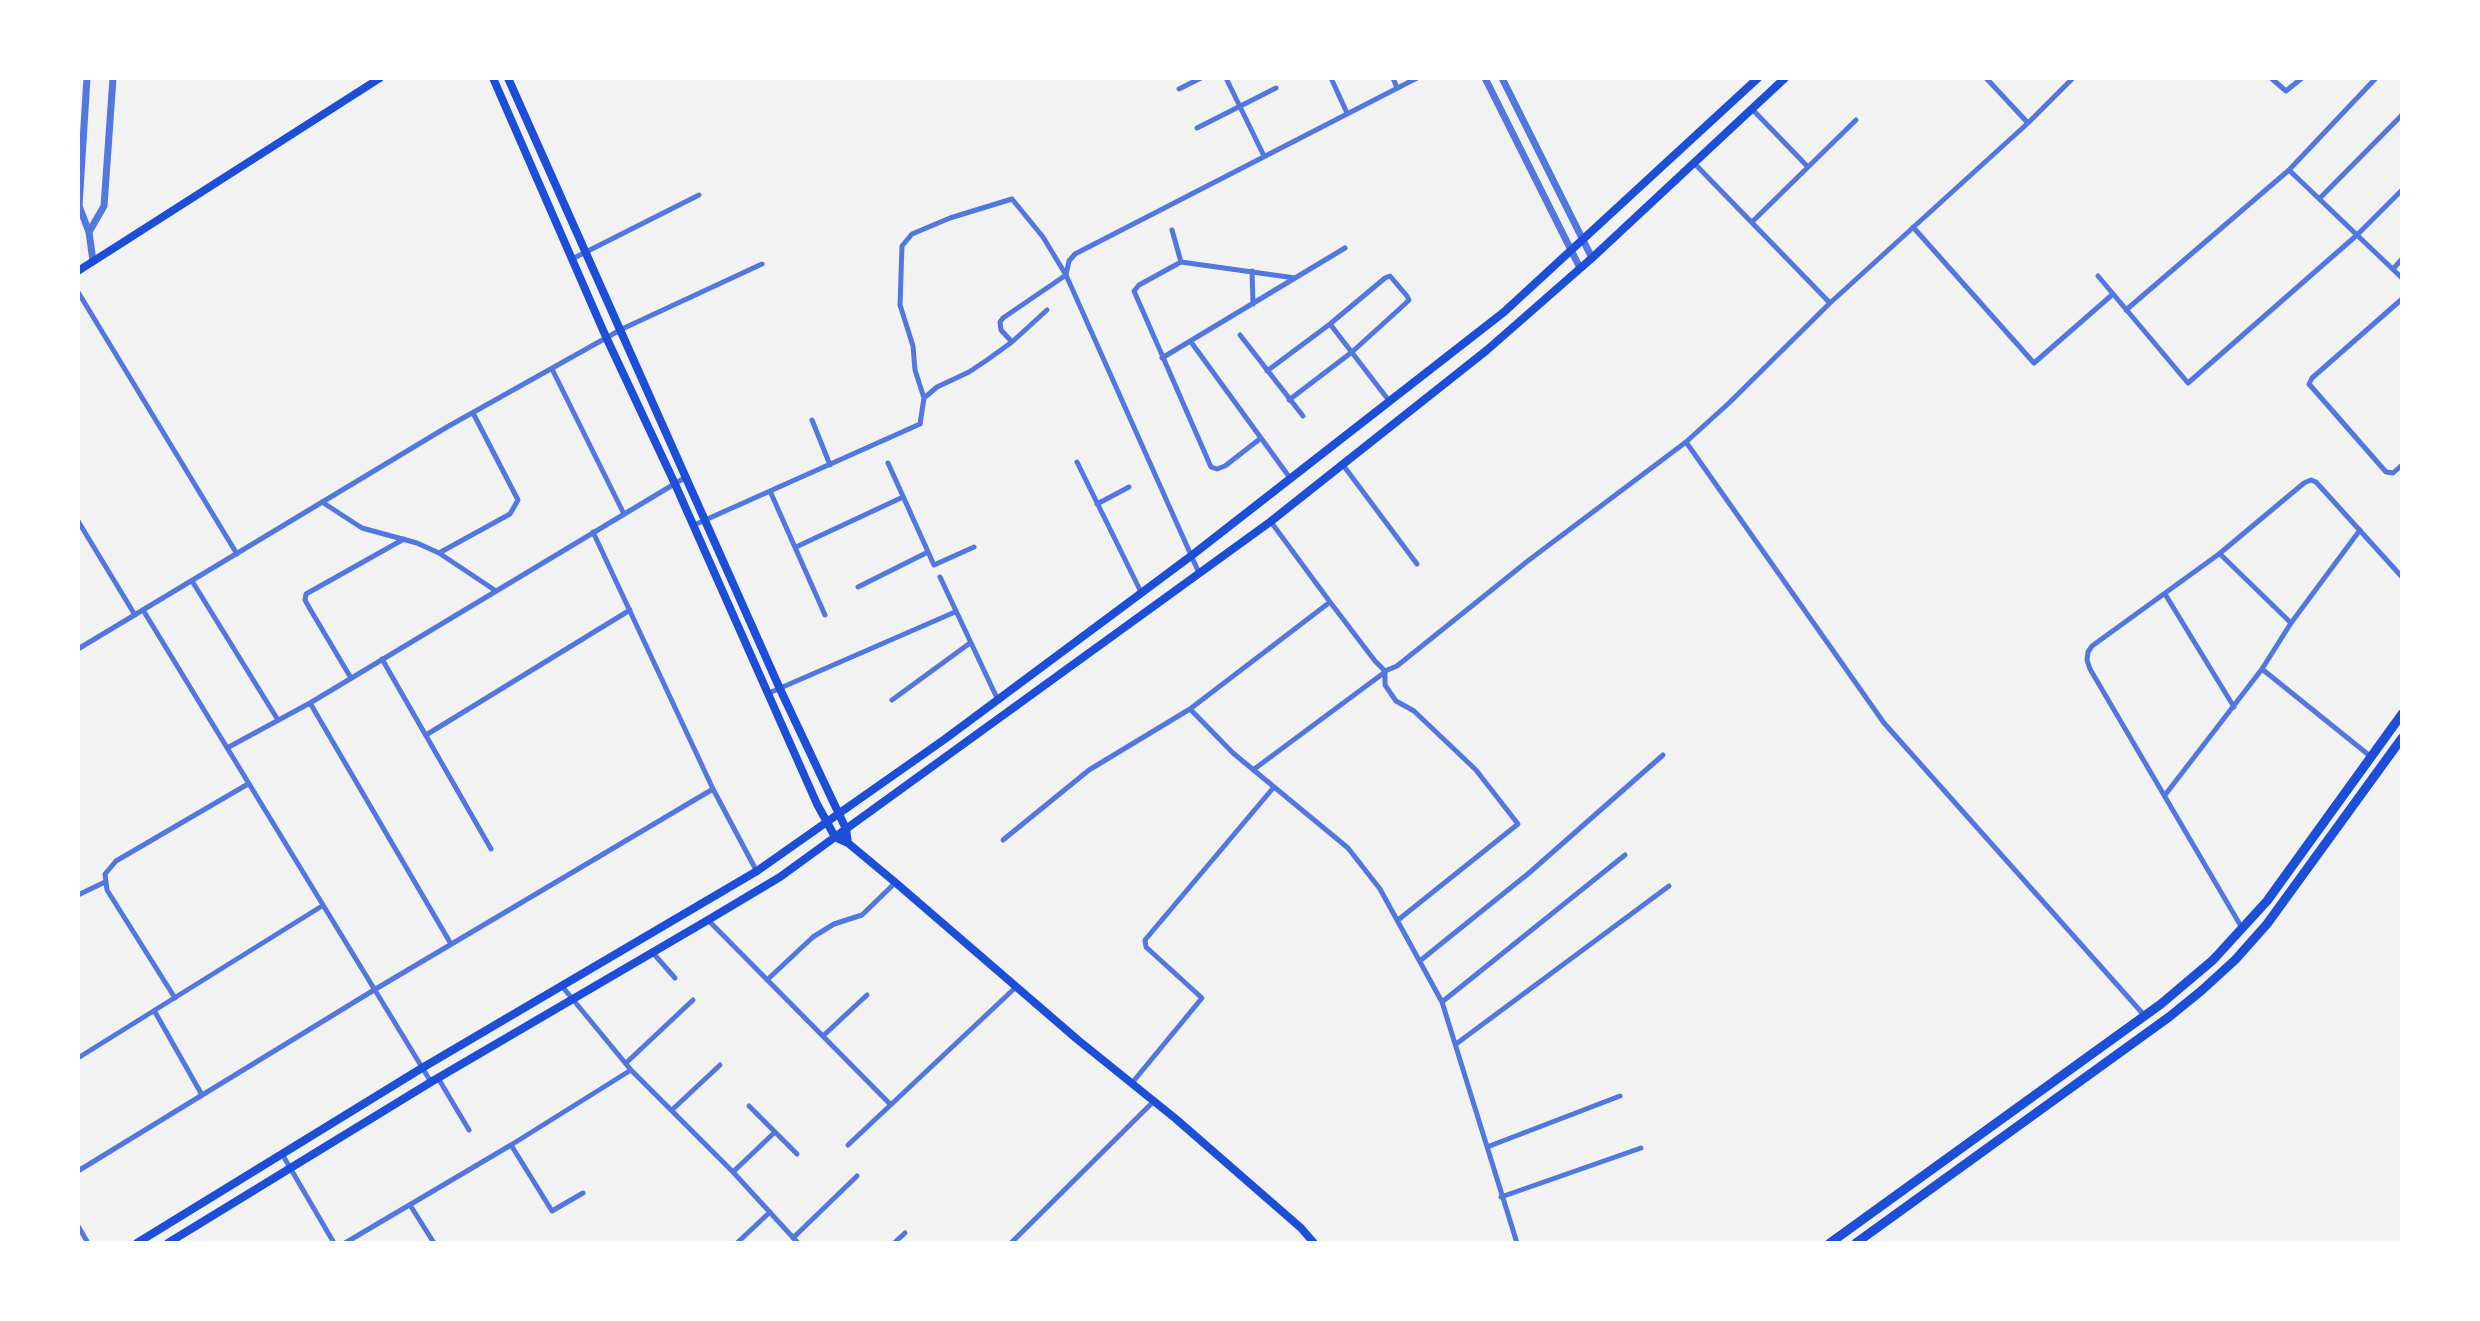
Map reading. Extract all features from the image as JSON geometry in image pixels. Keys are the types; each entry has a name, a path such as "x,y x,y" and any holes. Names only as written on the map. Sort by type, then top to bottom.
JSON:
{"highway":[{"path":"1830,1243 2145,1016 2213,960 2243,929 2292,868 2402,714"},
{"path":"1856,1243 2169,1017 2235,960 2267,924 2402,738"}],"main road":[{"path":"78,271 380,78"},
{"path":"493,78 606,337 835,837 848,843 1154,1101 1301,1228 1314,1243"},
{"path":"508,78 780,689 846,829 848,843"},
{"path":"137,1243 422,1068 757,871 827,823 1116,613 1504,312 1758,78"},
{"path":"168,1243 434,1080 780,877 1199,574 1343,465 1487,350 1592,258 1785,78"}],"street":[{"path":"87,78 79,206 89,232 93,261"},
{"path":"89,232 104,206 113,78"},
{"path":"1179,89 1201,78"},
{"path":"1226,78 1265,156"},
{"path":"1331,78 1347,113"},
{"path":"1393,78 1397,88"},
{"path":"1012,342 1001,330 1000,322 1066,275 1069,261 1075,254 1417,78"},
{"path":"1485,78 1580,268"},
{"path":"1502,78 1592,258"},
{"path":"1986,78 2028,123"},
{"path":"1253,770 1385,671 1411,656 1529,560 1686,442 1830,303 2028,123 2073,78"},
{"path":"2271,78 2286,91 2302,78"},
{"path":"2126,310 2289,170 2376,78"},
{"path":"1197,128 1276,88"},
{"path":"1752,108 1808,167"},
{"path":"2320,198 2402,115"},
{"path":"1752,222 1856,120"},
{"path":"1693,162 1830,303"},
{"path":"2289,170 2402,278"},
{"path":"2098,276 2188,383 2357,235 2402,190"},
{"path":"572,259 699,195"},
{"path":"693,525 920,424 924,398 900,305 902,246 912,234 950,218 1012,199 1043,237 1066,275 1199,574"},
{"path":"1913,227 2034,363 2113,294"},
{"path":"1172,230 1181,262"},
{"path":"1162,358 1345,248"},
{"path":"2393,269 2402,259"},
{"path":"1261,438 1225,466 1217,469 1211,467 1134,291 1139,285 1181,262 1295,278"},
{"path":"78,649 322,502 606,337 762,264"},
{"path":"1252,271 1253,304"},
{"path":"1267,371 1390,276 1407,296 1409,300 1352,352 1289,400"},
{"path":"78,292 237,554"},
{"path":"2402,299 2312,378 2309,384 2386,472 2393,473 2402,465"},
{"path":"924,398 1012,342 1047,310"},
{"path":"1330,324 1390,402"},
{"path":"1240,335 1303,416"},
{"path":"1191,342 1290,478"},
{"path":"552,369 624,514"},
{"path":"439,553 510,514 518,500 473,413"},
{"path":"812,420 830,465"},
{"path":"1686,442 1884,723 2145,1016"},
{"path":"1077,462 1141,592"},
{"path":"888,463 934,565 974,547"},
{"path":"1343,465 1417,564"},
{"path":"227,748 310,703 686,477"},
{"path":"2243,929 2087,660 2092,646 2219,554 2311,480 2402,577"},
{"path":"1097,504 1129,487"},
{"path":"770,491 825,615"},
{"path":"796,547 903,497"},
{"path":"322,502 362,528 404,539 439,553 496,591"},
{"path":"78,521 135,615"},
{"path":"1270,522 1385,671 1385,685 1396,701 1414,711 1476,770 1518,824 1398,920"},
{"path":"2165,795 2262,669 2291,623 2360,530"},
{"path":"593,532 713,789 757,871"},
{"path":"351,678 305,600 306,594 404,539"},
{"path":"858,587 928,552"},
{"path":"2219,554 2291,623"},
{"path":"940,577 997,698"},
{"path":"192,581 278,720"},
{"path":"2165,594 2234,707"},
{"path":"1003,840 1089,770 1190,709 1330,602"},
{"path":"143,610 422,1068 469,1130"},
{"path":"426,735 630,610"},
{"path":"768,694 955,612"},
{"path":"892,700 970,643"},
{"path":"382,659 491,849"},
{"path":"2262,669 2371,757"},
{"path":"310,703 451,944"},
{"path":"1190,709 1253,770 1348,848 1380,889 1442,1002 1517,1243"},
{"path":"1421,960 1546,859 1663,755"},
{"path":"175,998 107,890 105,874 116,861 248,784"},
{"path":"1132,1083 1202,998 1146,947 1145,940 1274,787"},
{"path":"78,1171 374,990 713,789"},
{"path":"1442,1002 1625,855"},
{"path":"78,895 105,882"},
{"path":"767,980 813,937 834,924 862,915 896,883"},
{"path":"1456,1044 1669,886"},
{"path":"78,1058 322,906"},
{"path":"708,920 890,1104"},
{"path":"653,953 675,978"},
{"path":"561,985 631,1070 796,1240 857,1176"},
{"path":"848,1145 1017,987"},
{"path":"823,1036 867,995"},
{"path":"626,1063 693,1000"},
{"path":"155,1012 202,1095"},
{"path":"672,1110 720,1065"},
{"path":"345,1243 631,1070"},
{"path":"1487,1147 1620,1096"},
{"path":"1011,1243 1154,1101"},
{"path":"749,1106 797,1154"},
{"path":"733,1172 775,1132"},
{"path":"511,1145 552,1211 583,1193"},
{"path":"1501,1197 1641,1148"},
{"path":"282,1154 334,1243"},
{"path":"410,1205 434,1243"},
{"path":"737,1243 770,1212"},
{"path":"78,1226 88,1243"},
{"path":"894,1243 905,1233"}]}
